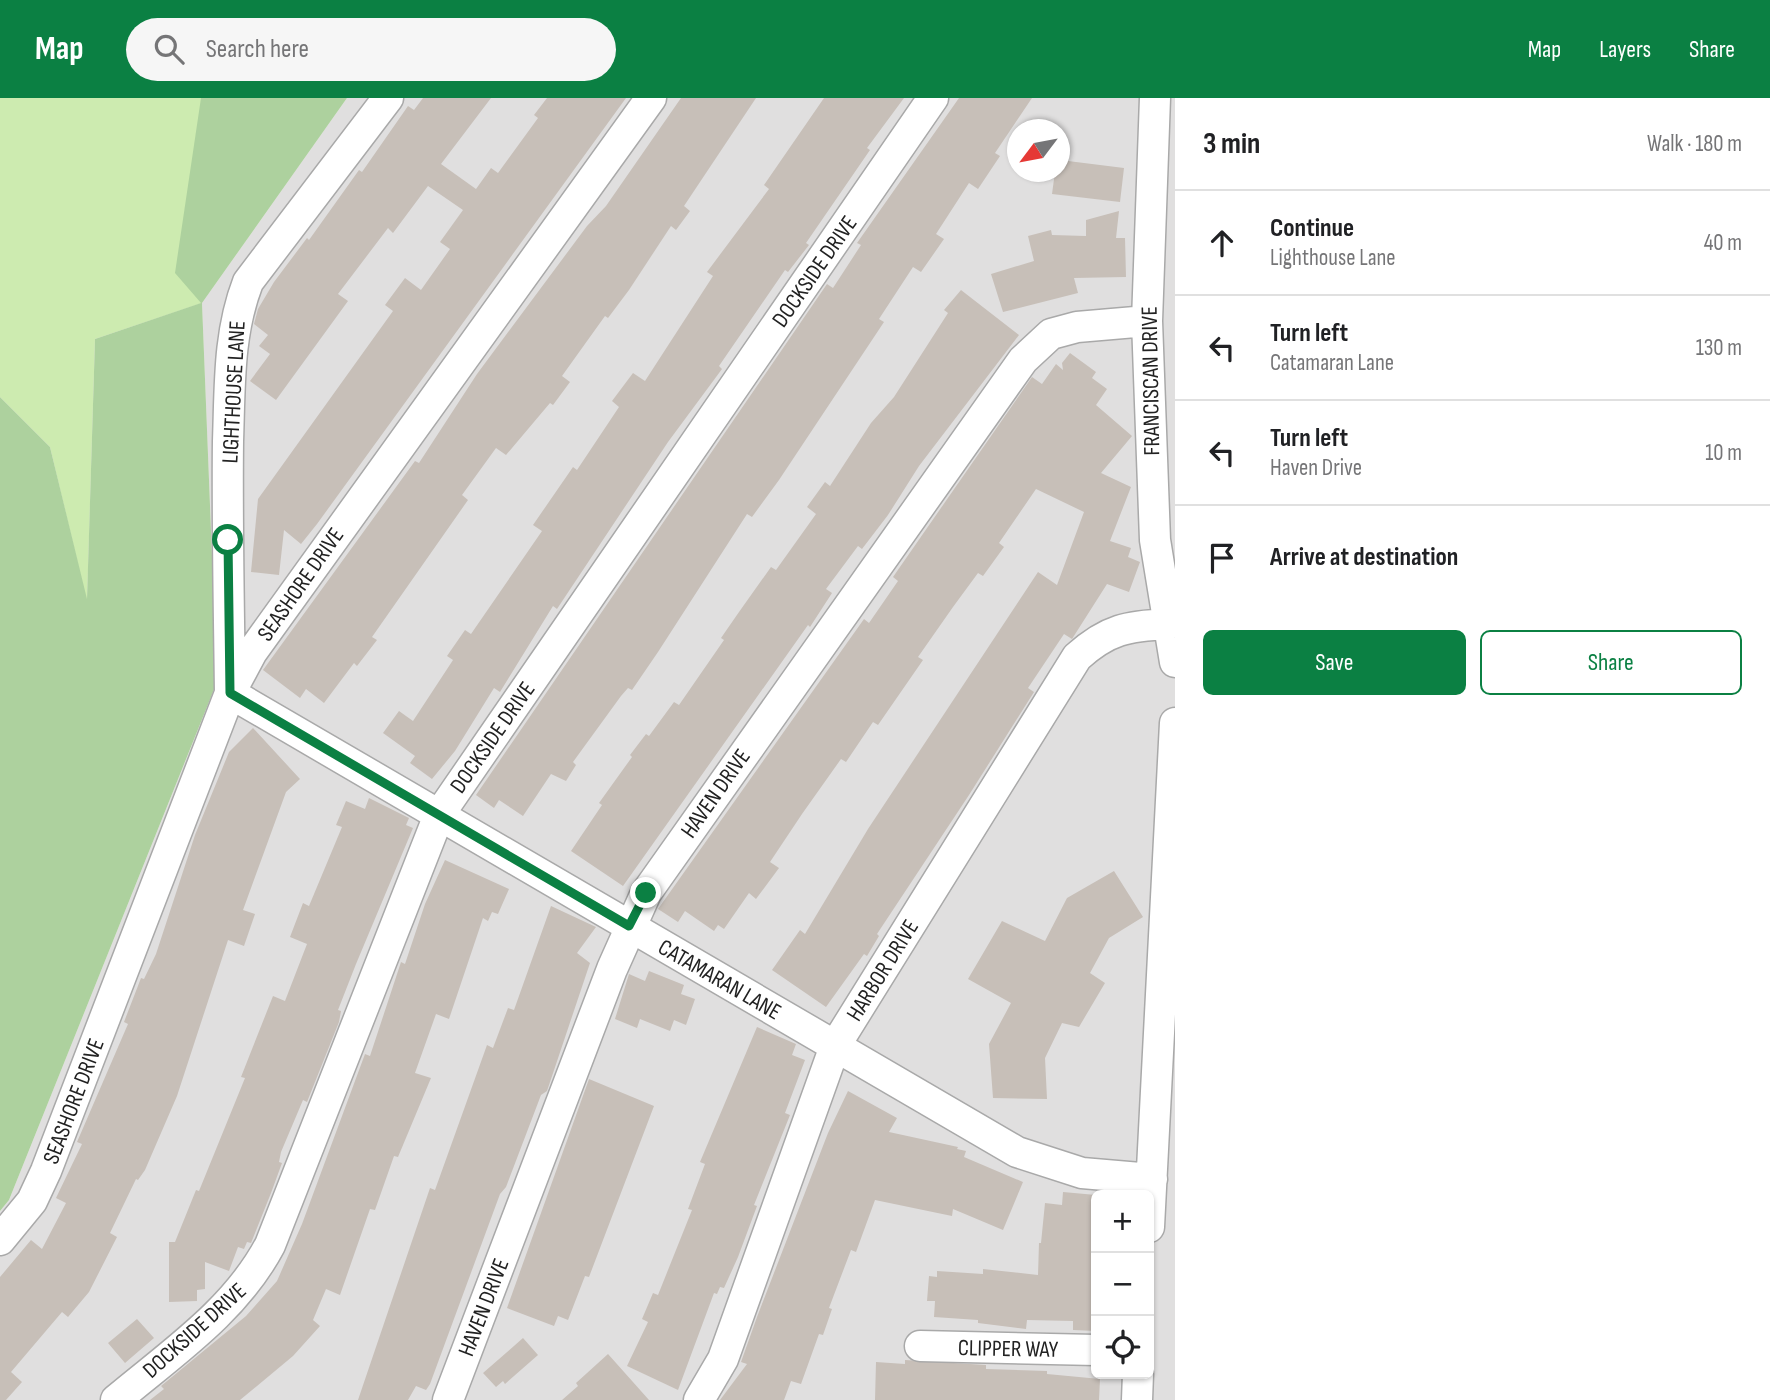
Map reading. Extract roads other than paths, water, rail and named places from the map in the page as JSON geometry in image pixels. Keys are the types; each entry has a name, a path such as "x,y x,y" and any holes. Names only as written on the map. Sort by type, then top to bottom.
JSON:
{"street":[{"name":"LIGHTHOUSE LANE","path":"230,693 229,435 232,338 238,309 248,282 388,98"},
{"name":"SEASHORE DRIVE","path":"0,1240 32,1201 46,1171 230,693 278,613 652,98"},
{"name":"DOCKSIDE DRIVE","path":"116,1400 220,1312 257,1270 270,1245 439,815 933,98"},
{"name":"FRANCISCAN DRIVE","path":"1156,98 1147,321 1155,540 1175,662"},
{"name":"HAVEN DRIVE","path":"448,1400 629,926 668,859 1023,360 1051,334 1077,327 1147,321"},
{"name":"HARBOR DRIVE","path":"699,1400 723,1359 835,1046 1077,657 1097,639 1128,626 1168,624"},
{"name":"CATAMARAN LANE","path":"230,693 1017,1153 1082,1173 1152,1179"},
{"path":"1151,1190 1175,723"},
{"name":"CLIPPER WAY","path":"920,1346 1091,1350"},
{"path":"1137,1400 1138,1379"}]}
